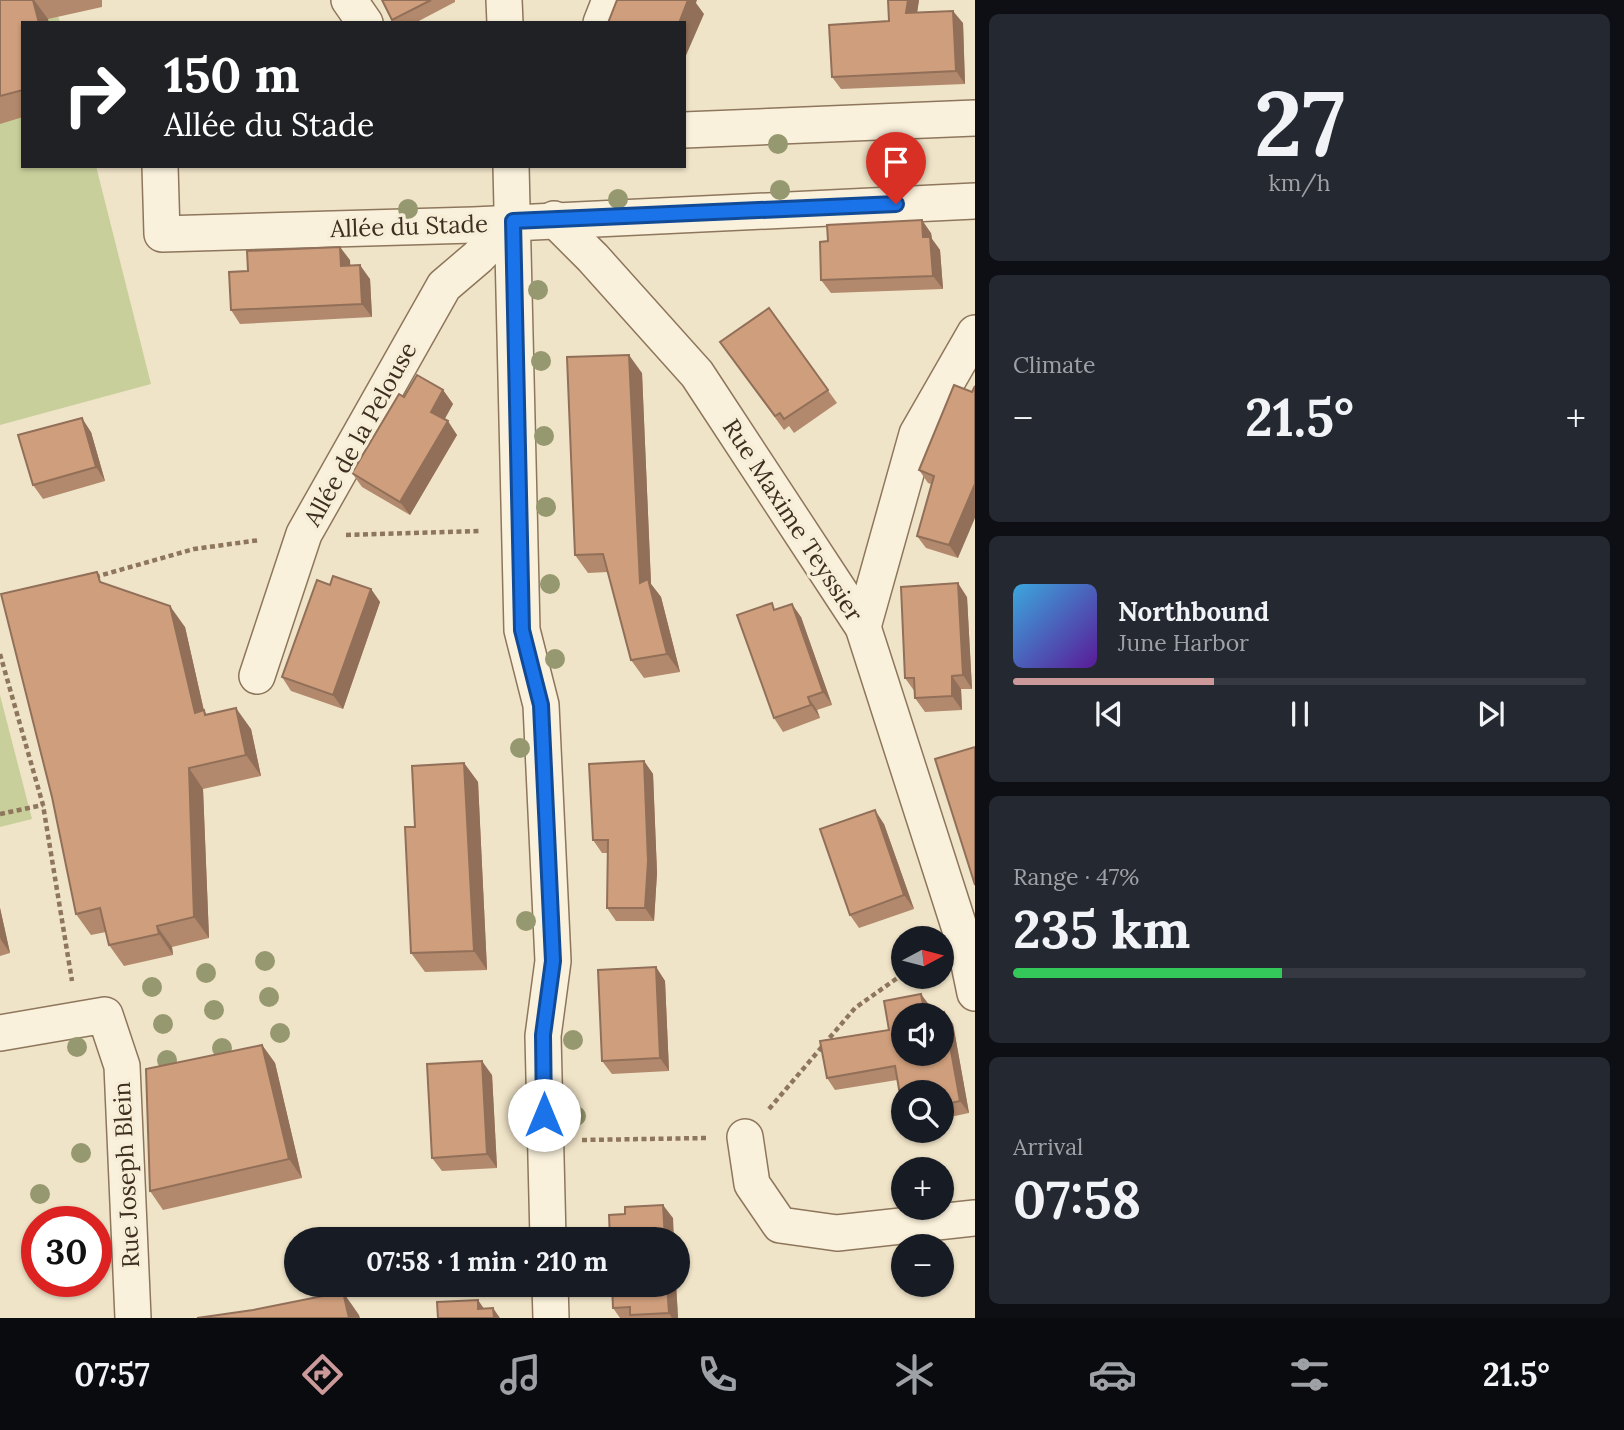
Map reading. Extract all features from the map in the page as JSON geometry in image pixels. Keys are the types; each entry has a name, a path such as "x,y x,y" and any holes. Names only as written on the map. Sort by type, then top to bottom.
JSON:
{"street":[{"path":"349,0 364,21"},
{"path":"504,0 505,21"},
{"path":"602,21 610,0"},
{"path":"686,130 975,118"},
{"name":"Allée du Stade","path":"160,168 162,234 472,225 975,201"},
{"path":"510,168 522,630 541,705 553,961 543,1035 548,1227"},
{"name":"Rue Maxime Teyssier","path":"554,219 697,373 863,627 965,945 975,993"},
{"name":"Allée de la Pelouse","path":"257,676 304,534 444,286 478,257 513,221"},
{"path":"863,627 917,434 975,332"},
{"name":"Rue Joseph Blein","path":"0,1033 105,1015 122,1066 133,1318"},
{"path":"745,1137 752,1184 780,1225 838,1233 975,1218"},
{"path":"550,1297 551,1318"}],"path":[{"path":"0,654 43,805 78,1020"},
{"path":"0,814 43,805"},
{"path":"544,1141 745,1137 855,1008 891,982"}],"green space":[{"path":"0,0 54,0 59,21 21,21 21,168 97,168 151,384 0,425"},
{"path":"0,695 32,819 0,827"}],"building":[{"path":"0,0 33,0 38,21 21,21 21,91 0,96"},
{"path":"382,0 431,0 392,20"},
{"path":"617,0 688,0 680,21 609,21"},
{"path":"888,0 908,0 906,13 953,11 956,71 832,77 829,25 889,21"},
{"path":"922,220 923,237 930,237 933,276 821,280 820,242 828,241 827,225"},
{"path":"340,247 341,266 360,265 362,304 231,310 229,272 248,271 247,251"},
{"path":"769,308 828,390 784,419 780,413 775,416 720,342"},
{"path":"629,355 640,583 648,579 667,654 631,660 603,554 575,555 567,357"},
{"path":"417,375 443,390 431,412 448,421 400,502 352,473 399,394 404,397"},
{"path":"954,385 972,392 975,386 975,484 949,545 917,536 934,476 919,470"},
{"path":"82,418 96,467 33,485 18,435"},
{"path":"97,572 100,582 170,606 195,713 204,710 205,715 236,708 246,755 189,768 194,917 157,926 159,934 109,945 100,908 76,914 52,797 1,594"},
{"path":"333,576 371,589 333,695 282,677 317,580 330,585"},
{"path":"958,583 963,675 952,676 952,696 915,698 914,678 905,678 901,587"},
{"path":"772,603 774,610 792,604 823,692 808,697 811,705 774,718 737,615"},
{"path":"975,747 975,885 935,759"},
{"path":"644,761 648,861 645,908 607,908 608,840 593,840 589,764"},
{"path":"464,763 474,951 411,953 405,827 415,827 412,766"},
{"path":"875,810 904,895 850,915 820,829"},
{"path":"656,967 660,1058 602,1061 598,970"},
{"path":"921,994 923,1003 891,1003 891,1066 895,1066 827,1078 820,1041 889,1030 884,1001"},
{"path":"262,1045 289,1159 150,1191 146,1069"},
{"path":"482,1061 487,1154 432,1158 427,1064"},
{"path":"895,1066 954,1066 960,1101 954,1102 954,1080 897,1080"},
{"path":"663,1205 664,1227 610,1227 609,1215 625,1214 625,1207"},
{"path":"318,1297 344,1297 349,1318 197,1318"},
{"path":"613,1297 668,1297 669,1313 630,1315 630,1307 613,1308"},
{"path":"478,1300 478,1309 493,1308 494,1318 438,1318 437,1302"}],"route":[{"path":"544,1115 543,1035 553,961 541,705 522,630 513,221 896,204"}]}
